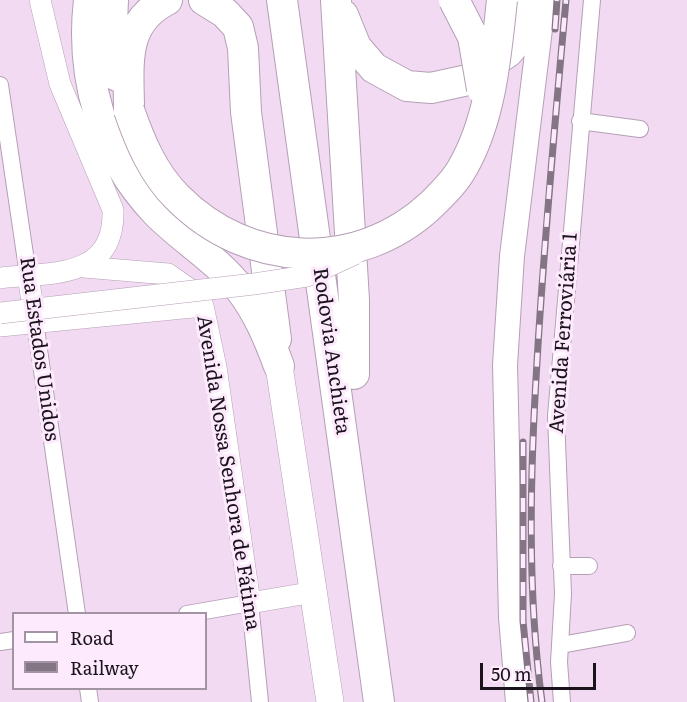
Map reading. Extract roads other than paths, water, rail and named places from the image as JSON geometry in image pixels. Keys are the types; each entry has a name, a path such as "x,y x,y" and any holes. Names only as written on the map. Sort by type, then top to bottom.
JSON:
{"highway":[{"path":"89,0 87,30 92,86 102,122 121,165 154,210 239,288 264,329 279,366"},
{"path":"113,0 111,48 129,110 140,140 155,170 176,196 201,219 229,236 260,248 293,253 327,253 367,246 418,217 443,194 462,169 477,139 485,107 502,0"},
{"path":"129,110 130,50 134,32 154,7 167,0"},
{"path":"204,0 225,13 238,27 245,66 246,112 279,366"},
{"name":"Rodovia Anchieta","path":"282,0 379,702"},
{"name":"Rodovia Anchieta","path":"303,0 400,702"},
{"path":"337,0 354,300 354,374"},
{"path":"337,0 356,47 374,69 407,86 431,88 468,80 532,35 532,0"},
{"path":"454,0 473,37 485,107"}],"main road":[{"path":"518,702 512,617 505,365 512,256 532,35 544,0"},
{"path":"279,366 330,702"}],"street":[{"path":"40,0 60,84 72,119 90,154 113,210 114,230 108,245 84,267"},
{"name":"Avenida Ferroviária 1","path":"562,702 563,594 556,416 579,121 592,0"},
{"name":"Rua Estados Unidos","path":"0,85 77,612"},
{"path":"579,121 640,129"},
{"path":"0,313 307,276 347,260 367,246"},
{"name":"Avenida Nossa Senhora de Fátima","path":"0,278 84,267 168,273 189,287 203,306 216,367 250,603 260,702"},
{"path":"0,326 203,306"},
{"path":"561,566 589,566"},
{"path":"198,612 314,592"},
{"path":"561,645 627,633"}],"railway":[{"path":"555,29 557,0"},
{"path":"542,702 532,575 533,447 543,271 566,0"},
{"path":"523,442 523,621 531,702"}]}
